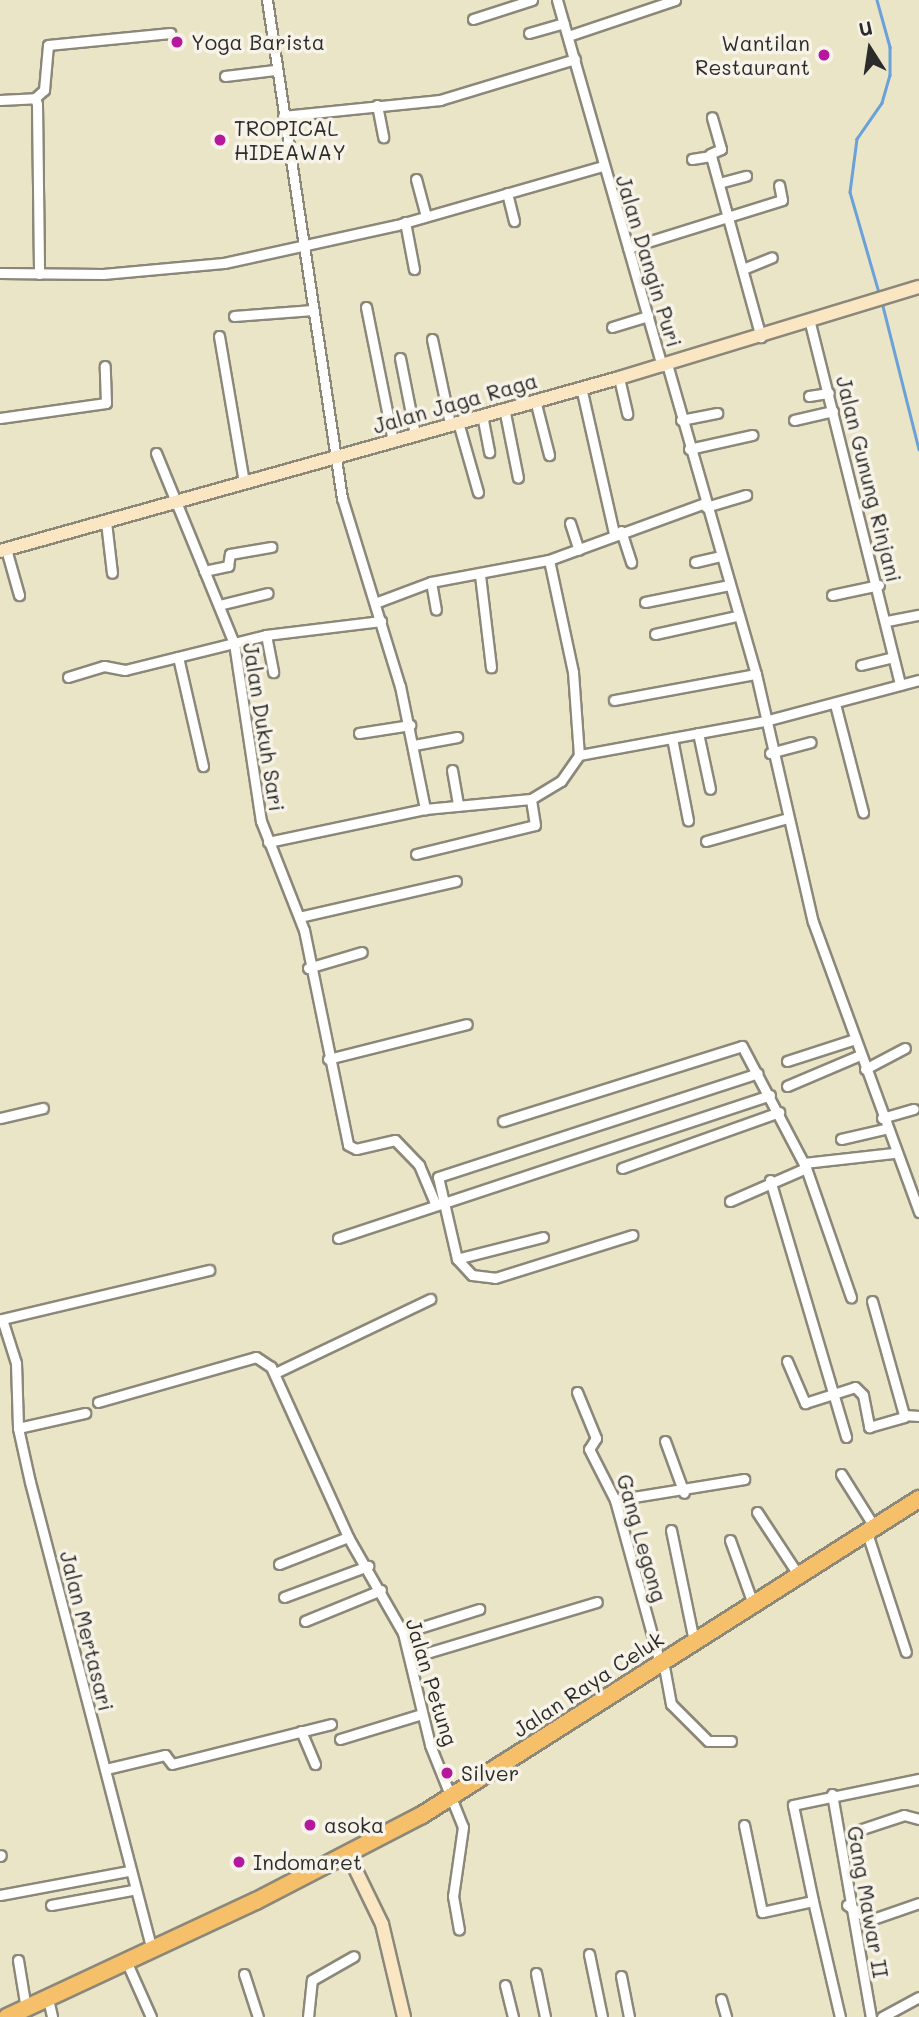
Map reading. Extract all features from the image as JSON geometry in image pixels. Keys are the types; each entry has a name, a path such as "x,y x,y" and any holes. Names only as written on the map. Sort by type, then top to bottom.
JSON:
{"highway":[{"name":"Jalan Raya Celuk","path":"14,2015 152,1951 348,1854 455,1796 919,1499"}],"street":[{"path":"267,0 275,70 348,525 381,621 410,725 425,809"},
{"path":"473,19 532,0"},
{"name":"Jalan Dangin Puri","path":"557,0 603,166 756,674 770,753 813,922 884,1129 893,1153 915,1191 919,1212"},
{"path":"568,36 676,0"},
{"path":"529,33 564,23"},
{"path":"0,100 35,98 44,90 48,45 170,33"},
{"path":"283,116 440,100 575,59"},
{"path":"225,76 275,70"},
{"path":"35,98 39,274"},
{"path":"377,105 383,137"},
{"path":"692,159 721,149 712,117"},
{"path":"710,154 761,337"},
{"path":"0,273 39,274 223,263 405,222 603,166"},
{"path":"719,183 746,176"},
{"path":"416,179 426,216"},
{"path":"628,247 783,200 779,185"},
{"path":"508,193 514,222"},
{"path":"405,222 414,269"},
{"path":"743,269 772,257"},
{"name":"Jalan Jaga Raga","path":"3,550 504,408 620,378 810,323 919,287"},
{"path":"366,307 393,441"},
{"path":"233,316 313,310"},
{"path":"612,327 648,316"},
{"name":"Jalan Gunung Rinjani","path":"810,323 879,585 900,685"},
{"path":"219,336 243,482"},
{"path":"432,339 454,423 478,492"},
{"path":"400,358 415,434"},
{"path":"0,418 106,404 105,366"},
{"path":"620,378 627,414"},
{"path":"580,387 618,532 631,562"},
{"path":"809,396 829,393"},
{"path":"535,400 549,455"},
{"path":"504,408 518,478"},
{"path":"794,420 833,411"},
{"path":"681,420 717,413"},
{"path":"482,415 489,452"},
{"path":"689,449 752,435"},
{"name":"Jalan Dukuh Sari","path":"156,453 174,503 234,643 268,842 299,917 349,1147 393,1139 419,1165 437,1202"},
{"path":"375,603 431,582 549,560 618,532 746,495"},
{"path":"106,522 112,573"},
{"path":"570,523 579,550"},
{"path":"204,571 228,566 230,554 271,547"},
{"path":"3,550 19,595"},
{"path":"695,562 721,556"},
{"path":"268,842 425,809 530,799 561,781 579,755 571,660 549,560"},
{"path":"480,575 491,667"},
{"path":"431,582 436,610"},
{"path":"645,602 729,585"},
{"path":"832,595 879,585"},
{"path":"219,605 268,593"},
{"path":"887,621 919,615"},
{"path":"656,634 737,616"},
{"path":"68,677 178,657 266,635 381,621"},
{"path":"266,635 273,671"},
{"path":"178,657 203,766"},
{"path":"861,665 893,657"},
{"path":"614,700 756,674"},
{"path":"579,755 765,721 919,680"},
{"path":"835,704 863,812"},
{"path":"359,733 410,725"},
{"path":"698,733 710,789"},
{"path":"414,746 457,737"},
{"path":"672,738 688,820"},
{"path":"770,753 811,742"},
{"path":"452,770 458,805"},
{"path":"416,854 535,825 530,799"},
{"path":"706,841 788,818"},
{"path":"299,917 456,881"},
{"path":"308,968 362,952"},
{"path":"328,1059 467,1024"},
{"path":"788,1061 852,1040"},
{"path":"503,1121 738,1045 758,1073 805,1166 850,1297"},
{"path":"865,1069 905,1048"},
{"path":"787,1086 860,1055"},
{"path":"632,1235 495,1278 472,1275 457,1259 437,1202 441,1175 758,1073"},
{"path":"338,1238 437,1202 770,1095"},
{"path":"0,1118 43,1108"},
{"path":"882,1118 914,1109"},
{"path":"622,1168 779,1112"},
{"path":"841,1139 884,1129"},
{"path":"730,1201 770,1180 805,1166 893,1153"},
{"path":"770,1180 846,1437"},
{"path":"457,1259 543,1237"},
{"path":"1,1319 209,1270"},
{"path":"97,1402 256,1357 275,1373 430,1299"},
{"path":"872,1301 905,1417"},
{"name":"Jalan Mertasari","path":"1,1319 16,1363 18,1428 106,1769 132,1890 152,1951"},
{"path":"787,1361 802,1402 859,1388 871,1428 905,1417 919,1416"},
{"name":"Jalan Petung","path":"275,1373 348,1537 368,1566 403,1633 422,1714 455,1796 464,1832 453,1896 459,1929"},
{"name":"Gang Legong","path":"577,1392 596,1438 589,1449 615,1500 671,1704 691,1717 708,1741 731,1741"},
{"path":"18,1428 85,1413"},
{"path":"665,1441 684,1493"},
{"path":"841,1474 871,1531 906,1653"},
{"path":"615,1500 684,1493 744,1479"},
{"path":"757,1512 799,1576"},
{"path":"671,1530 694,1641"},
{"path":"279,1564 348,1537"},
{"path":"730,1540 753,1604"},
{"path":"284,1597 368,1566"},
{"path":"305,1621 381,1590"},
{"path":"410,1658 597,1602"},
{"path":"403,1633 479,1608"},
{"path":"340,1739 422,1714"},
{"path":"106,1769 165,1755 172,1764 331,1724"},
{"path":"301,1731 315,1764"},
{"path":"840,2017 791,1808 832,1794 884,1790 919,1779"},
{"name":"Gang Mawar II","path":"832,1794 847,1905 871,2017"},
{"path":"862,1829 904,1815 919,1819"},
{"path":"744,1825 762,1912 813,1901"},
{"path":"348,1854 382,1924 404,2017"},
{"path":"0,1895 128,1871"},
{"path":"51,1905 132,1890"},
{"path":"847,1905 870,1920 919,1903"},
{"path":"589,1954 602,2017"},
{"path":"308,2017 312,1980 354,1956"},
{"path":"14,2015 18,1959"},
{"path":"127,1963 150,2017"},
{"path":"536,1973 545,2017"},
{"path":"244,1974 258,2017"},
{"path":"621,1976 629,2017"},
{"path":"505,1985 513,2017"},
{"path":"882,2017 919,1997"},
{"path":"48,1999 52,2017"},
{"path":"721,1999 726,2017"}],"waterway":[{"path":"877,0 890,47 890,75 882,103 857,139 850,192 880,296"},
{"path":"882,302 919,449"}],"place":[{"name":"Yoga Barista","path":"177,42"},
{"name":"Wantilan Restaurant","path":"824,55"},
{"name":"TROPICAL HIDEAWAY","path":"220,140"},
{"name":"Silver","path":"447,1773"},
{"name":"asoka","path":"310,1825"},
{"name":"Indomaret","path":"239,1862"}]}
